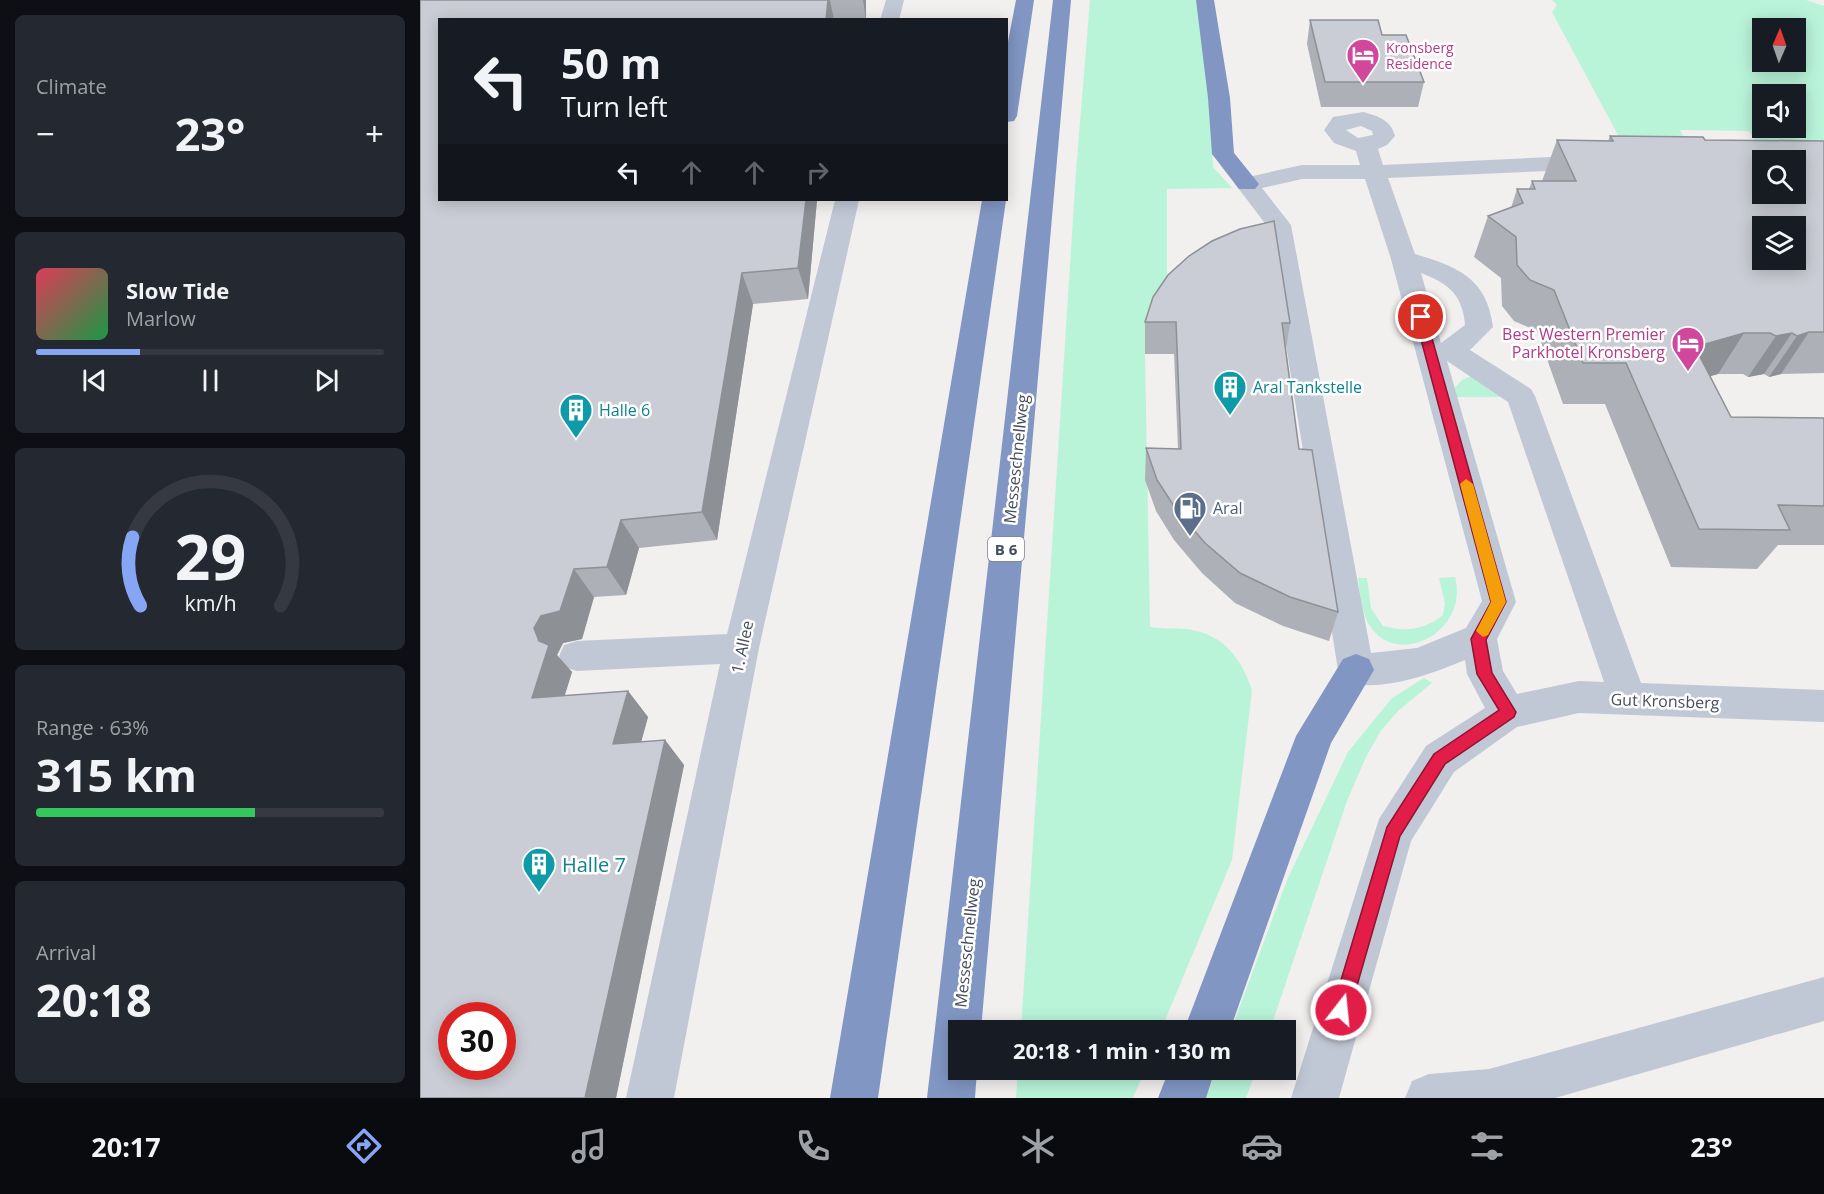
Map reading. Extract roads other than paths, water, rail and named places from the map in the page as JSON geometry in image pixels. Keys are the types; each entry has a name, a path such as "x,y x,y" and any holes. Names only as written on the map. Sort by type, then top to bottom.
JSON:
{"highway":[{"path":"1008,104 1025,0"},
{"name":"Messeschnellweg","path":"951,1098 1062,0"},
{"path":"1205,0 1219,98 1223,154 1247,184"},
{"path":"854,1098 993,201"},
{"path":"1211,1020 1315,736 1356,670"},
{"path":"1182,1098 1188,1080"}],"street":[{"path":"890,18 895,0"},
{"path":"1315,1098 1393,833 1440,759 1509,712 1485,674 1479,639 1498,602 1441,353 1404,259 1365,144"},
{"path":"1479,639 1418,663 1356,670 1279,225 1247,184 1302,172 1374,172 1621,162"},
{"name":"1. Allee","path":"650,1098 741,648 846,201"},
{"path":"1404,259 1453,277 1475,300 1479,327 1469,339 1441,353"},
{"path":"1441,353 1521,396 1628,699"},
{"path":"577,656 741,648"},
{"name":"Gut Kronsberg","path":"1509,712 1579,697 1824,706"},
{"path":"1429,1098 1489,1093 1824,999"}],"place":[{"name":"Kronsberg Residence","path":"1363,84"},
{"name":"Best Western Premier Parkhotel Kronsberg","path":"1688,372"},
{"name":"Aral Tankstelle","path":"1230,416"},
{"name":"Halle 6","path":"576,439"},
{"name":"Aral","path":"1190,537"},
{"name":"Halle 7","path":"539,893"}]}
